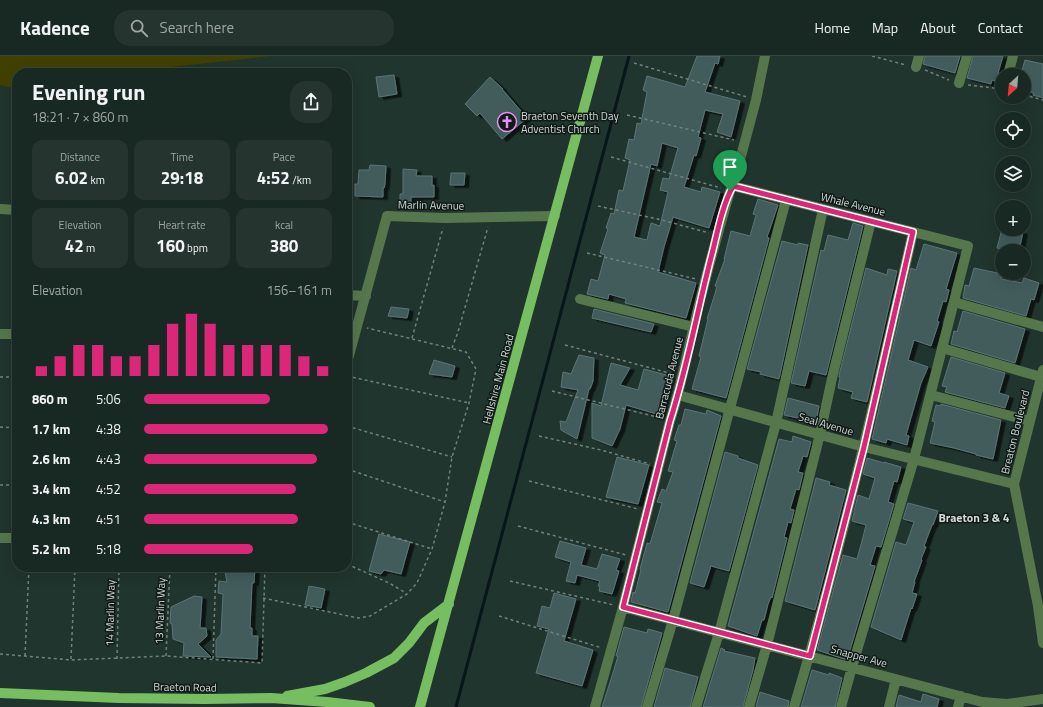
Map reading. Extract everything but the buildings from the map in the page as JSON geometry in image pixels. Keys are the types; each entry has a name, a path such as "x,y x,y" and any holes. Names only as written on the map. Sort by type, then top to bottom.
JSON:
{"main road":[{"name":"Hellshire Main Road","path":"420,707 598,56"},
{"path":"271,698 325,689 366,673 394,658 409,643 424,623 449,604"},
{"name":"Braeton Road","path":"0,693 119,698 204,699 250,703 271,698 286,703 365,707"}],"street":[{"name":"Barracuda Avenue","path":"595,707 623,607 670,421 683,376 717,235 756,100 765,56"},
{"path":"916,67 919,56"},
{"path":"959,84 967,56"},
{"path":"1010,68 1013,56"},
{"name":"Whale Avenue","path":"731,188 786,200 968,246 954,302"},
{"path":"647,707 673,620 786,200"},
{"path":"0,209 12,210"},
{"path":"696,707 719,633 776,423 823,210"},
{"name":"Marlin Avenue","path":"352,346 387,216 491,218 555,216"},
{"path":"749,707 767,645 820,434 833,374 871,221"},
{"path":"794,707 810,656 864,447 913,232"},
{"path":"352,295 366,296"},
{"path":"580,299 694,326"},
{"path":"841,707 914,460 954,302 1043,327"},
{"path":"0,334 12,334"},
{"path":"942,348 1042,373"},
{"name":"Breaton Boulevard","path":"1042,373 1014,484 1040,605 1043,642"},
{"name":"Seal Avenue","path":"678,395 864,447 1014,484"},
{"path":"931,395 1030,421"},
{"path":"0,538 12,538"},
{"name":"Snapper Ave","path":"623,607 719,633 852,666 982,702 1007,704 1043,699"},
{"path":"888,707 896,678"},
{"path":"958,707 961,696"}],"path":[{"path":"872,56 916,67 959,84 995,88"},
{"path":"634,63 756,100"},
{"path":"1031,97 1043,100"},
{"path":"627,115 744,143"},
{"path":"611,157 731,188"},
{"path":"598,206 662,220 717,235"},
{"path":"412,338 445,218"},
{"path":"452,348 491,218"},
{"path":"587,253 705,281"},
{"path":"263,598 358,618 370,616 407,594 417,583 432,549 445,502 452,457 469,403 476,369 466,352 358,326"},
{"path":"565,345 683,376"},
{"path":"0,377 12,378"},
{"path":"352,377 469,403"},
{"path":"552,391 670,421"},
{"path":"0,427 12,428"},
{"path":"352,427 452,457"},
{"path":"539,436 601,450 659,466"},
{"path":"352,471 445,502"},
{"path":"529,481 647,512"},
{"path":"0,485 12,485"},
{"path":"352,524 432,549"},
{"path":"518,526 635,558"},
{"path":"352,566 389,583 407,594"},
{"path":"25,656 29,572"},
{"path":"71,660 75,572"},
{"name":"14 Marlin Way","path":"117,659 119,572"},
{"name":"13 Marlin Way","path":"166,656 170,572"},
{"path":"213,659 216,572"},
{"path":"0,654 71,660 166,656 262,662 265,572"},
{"path":"510,581 623,607"},
{"path":"499,616 610,650"}],"shaded area":[{"path":"0,56 271,56 161,68 12,68 12,88 0,85"}],"waterway":[{"path":"456,707 629,56"}],"place":[{"name":"Braeton Seventh Day Adventist Church","path":"507,122"}],"district":[{"name":"Braeton 3 & 4","path":"974,517"}],"route":[{"path":"733,186 913,232 864,447 810,656 623,607 670,421 678,395 705,281 730,191 733,186"}]}
